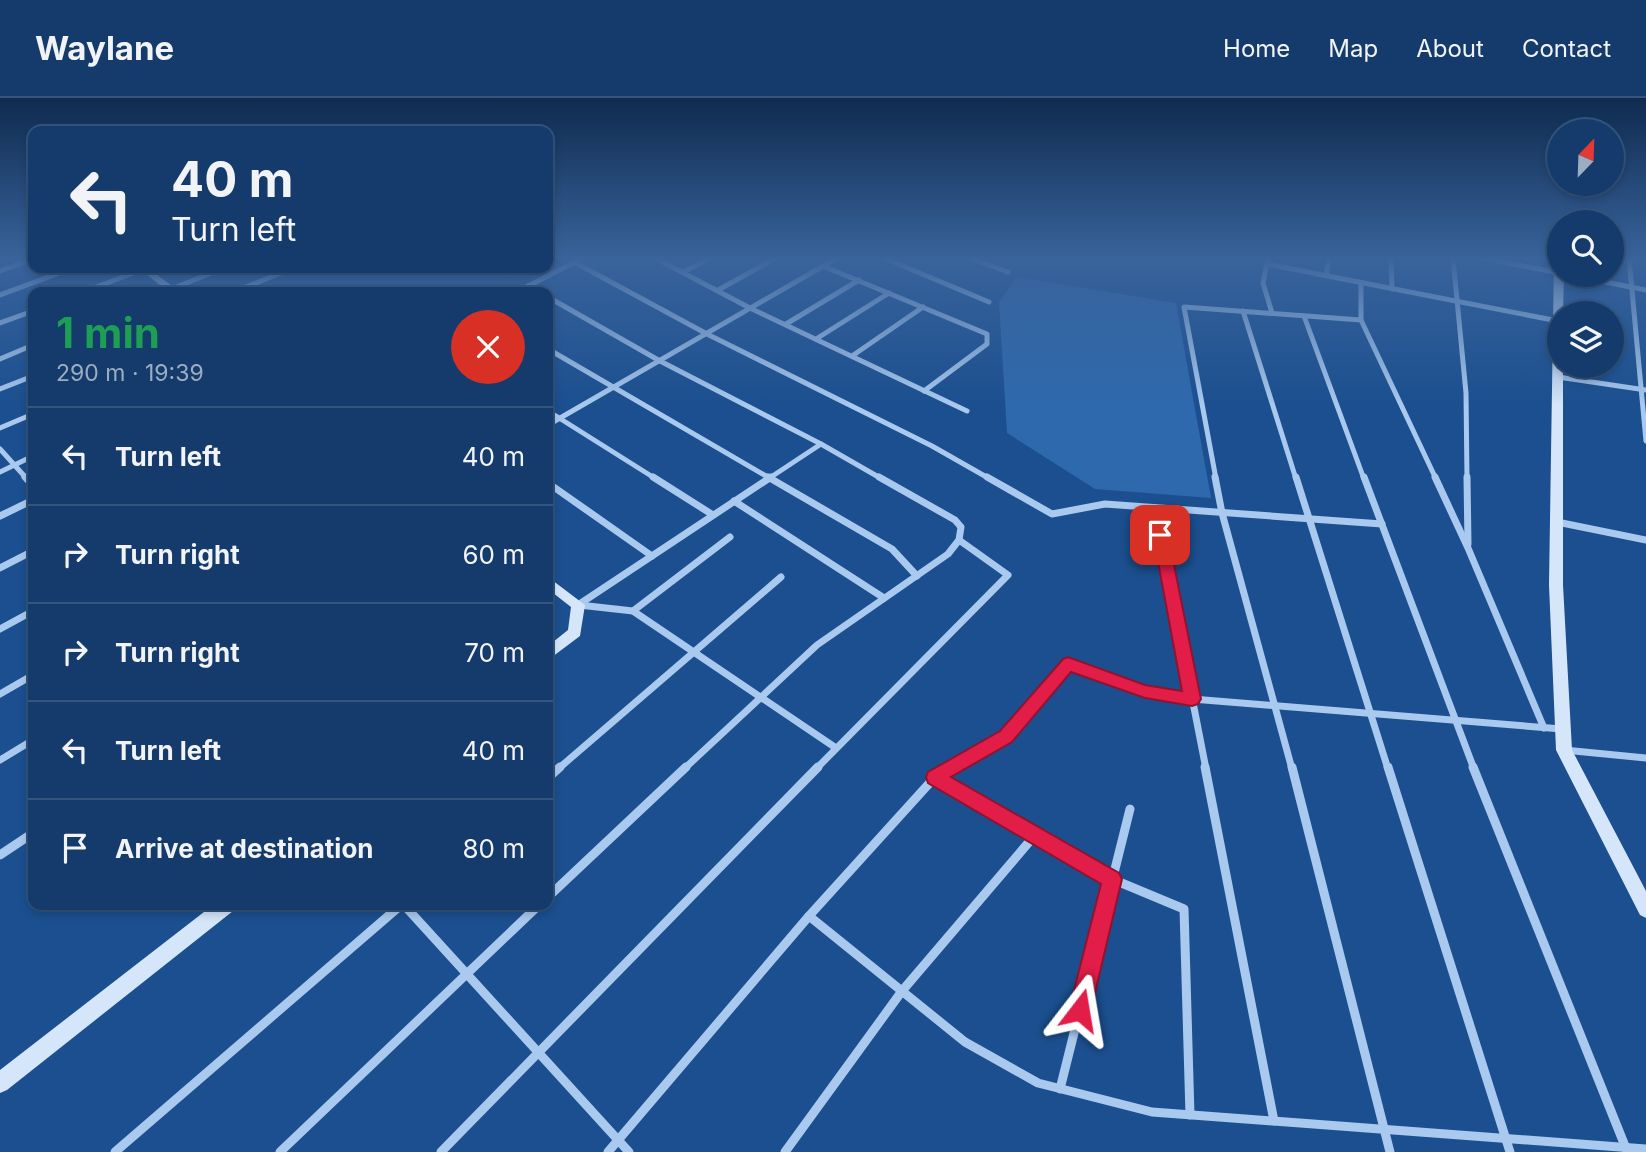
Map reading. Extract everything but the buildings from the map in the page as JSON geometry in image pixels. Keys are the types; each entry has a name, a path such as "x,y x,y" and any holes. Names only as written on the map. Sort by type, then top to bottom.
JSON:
{"street":[{"path":"553,892 817,645 948,554 959,540 961,527 955,520 821,444 660,360 566,307"},
{"path":"657,307 932,446 1052,514 1105,504 1382,524"},
{"path":"786,324 814,307"},
{"path":"816,339 866,307"},
{"path":"852,356 923,307"},
{"path":"923,307 987,334 987,344 924,391"},
{"path":"1184,307 1223,513 1276,705 1390,1152"},
{"path":"1187,307 1362,320"},
{"path":"1270,307 1272,313"},
{"path":"1362,307 1362,320 1468,548 1544,728"},
{"path":"1457,307 1466,393 1468,548"},
{"path":"1488,307 1547,319"},
{"path":"1633,307 1646,440"},
{"path":"553,422 750,308 967,411"},
{"path":"1243,311 1510,1152"},
{"path":"0,323 28,313"},
{"path":"1304,316 1454,720 1627,1150"},
{"path":"0,359 28,347"},
{"path":"553,352 892,549 917,576"},
{"path":"0,389 28,378"},
{"path":"1558,378 1556,584 1564,750 1646,909"},
{"path":"1565,378 1643,390"},
{"path":"553,414 713,515"},
{"path":"0,428 28,416"},
{"path":"578,605 821,444"},
{"path":"0,449 28,480"},
{"path":"0,472 28,458"},
{"path":"553,487 652,556"},
{"path":"734,501 884,598"},
{"path":"0,516 28,502"},
{"path":"1155,508 1275,1122"},
{"path":"1557,522 1646,540"},
{"path":"633,611 730,537"},
{"path":"441,1152 537,1051 1008,575 959,540"},
{"path":"0,568 28,554"},
{"path":"553,774 780,577"},
{"path":"553,586 578,605 633,611 836,748"},
{"path":"553,649 575,632 578,605"},
{"path":"0,629 28,614"},
{"path":"608,1152 809,916 935,777 1006,736 1068,664 1145,692 1192,699 1563,729"},
{"path":"0,694 28,678"},
{"path":"0,760 28,743"},
{"path":"1564,750 1646,758"},
{"path":"935,777 1112,879 1184,909 1190,1115"},
{"path":"1060,1088 1130,809"},
{"path":"788,1151 902,991 1035,835"},
{"path":"0,855 28,836"},
{"path":"0,1083 221,910"},
{"path":"115,1152 397,910"},
{"path":"408,910 629,1152"},
{"path":"280,1152 534,910"},
{"path":"809,916 965,1042 1038,1083 1152,1112 1627,1150 1646,1149"}],"shaded area":[{"path":"999,307 1177,307 1211,498 1095,489 1007,433"}],"route":[{"path":"1080,1010 1112,879 935,777 1006,736 1068,664 1145,692 1192,699 1160,535"}]}
